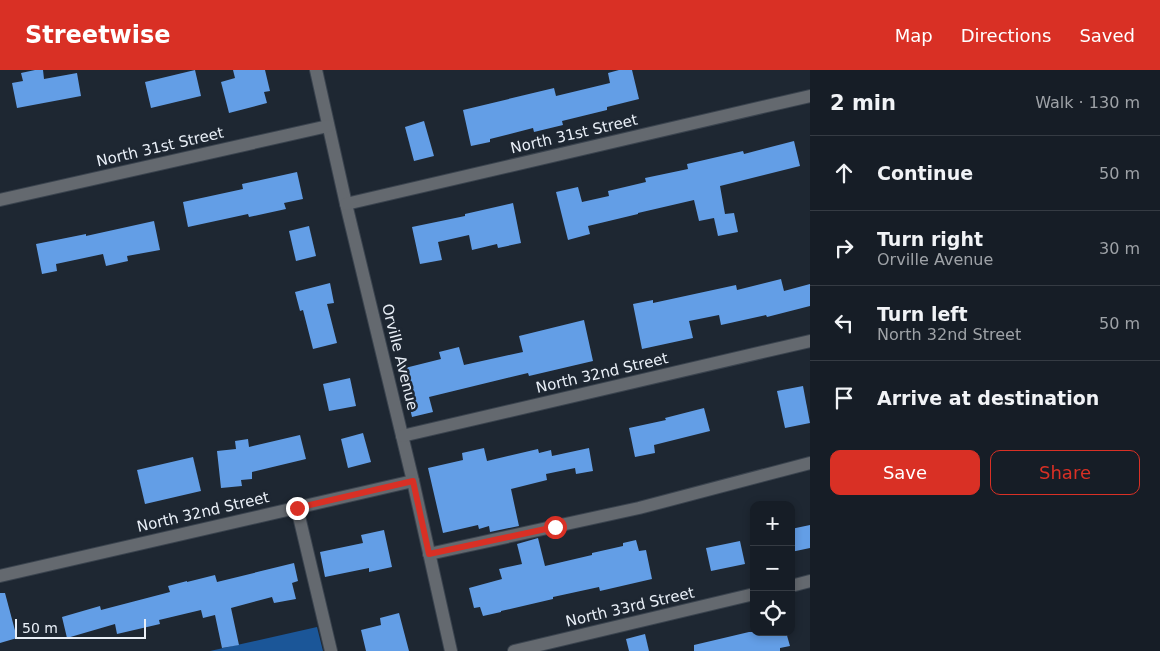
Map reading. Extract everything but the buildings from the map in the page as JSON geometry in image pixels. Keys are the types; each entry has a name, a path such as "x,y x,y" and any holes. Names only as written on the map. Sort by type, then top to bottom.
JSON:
{"street":[{"name":"Orville Avenue","path":"316,70 451,651"},
{"name":"North 31st Street","path":"346,204 810,96"},
{"name":"North 31st Street","path":"0,200 328,126"},
{"name":"North 32nd Street","path":"402,436 810,341"},
{"path":"429,554 639,508 810,463"},
{"name":"North 32nd Street","path":"0,576 413,481"},
{"path":"297,508 331,651"},
{"path":"795,585 810,581"},
{"name":"North 33rd Street","path":"514,651 750,595"}],"shaded area":[{"path":"317,627 323,651 210,651"}],"route":[{"path":"297,508 413,481 429,554 555,527"}]}
